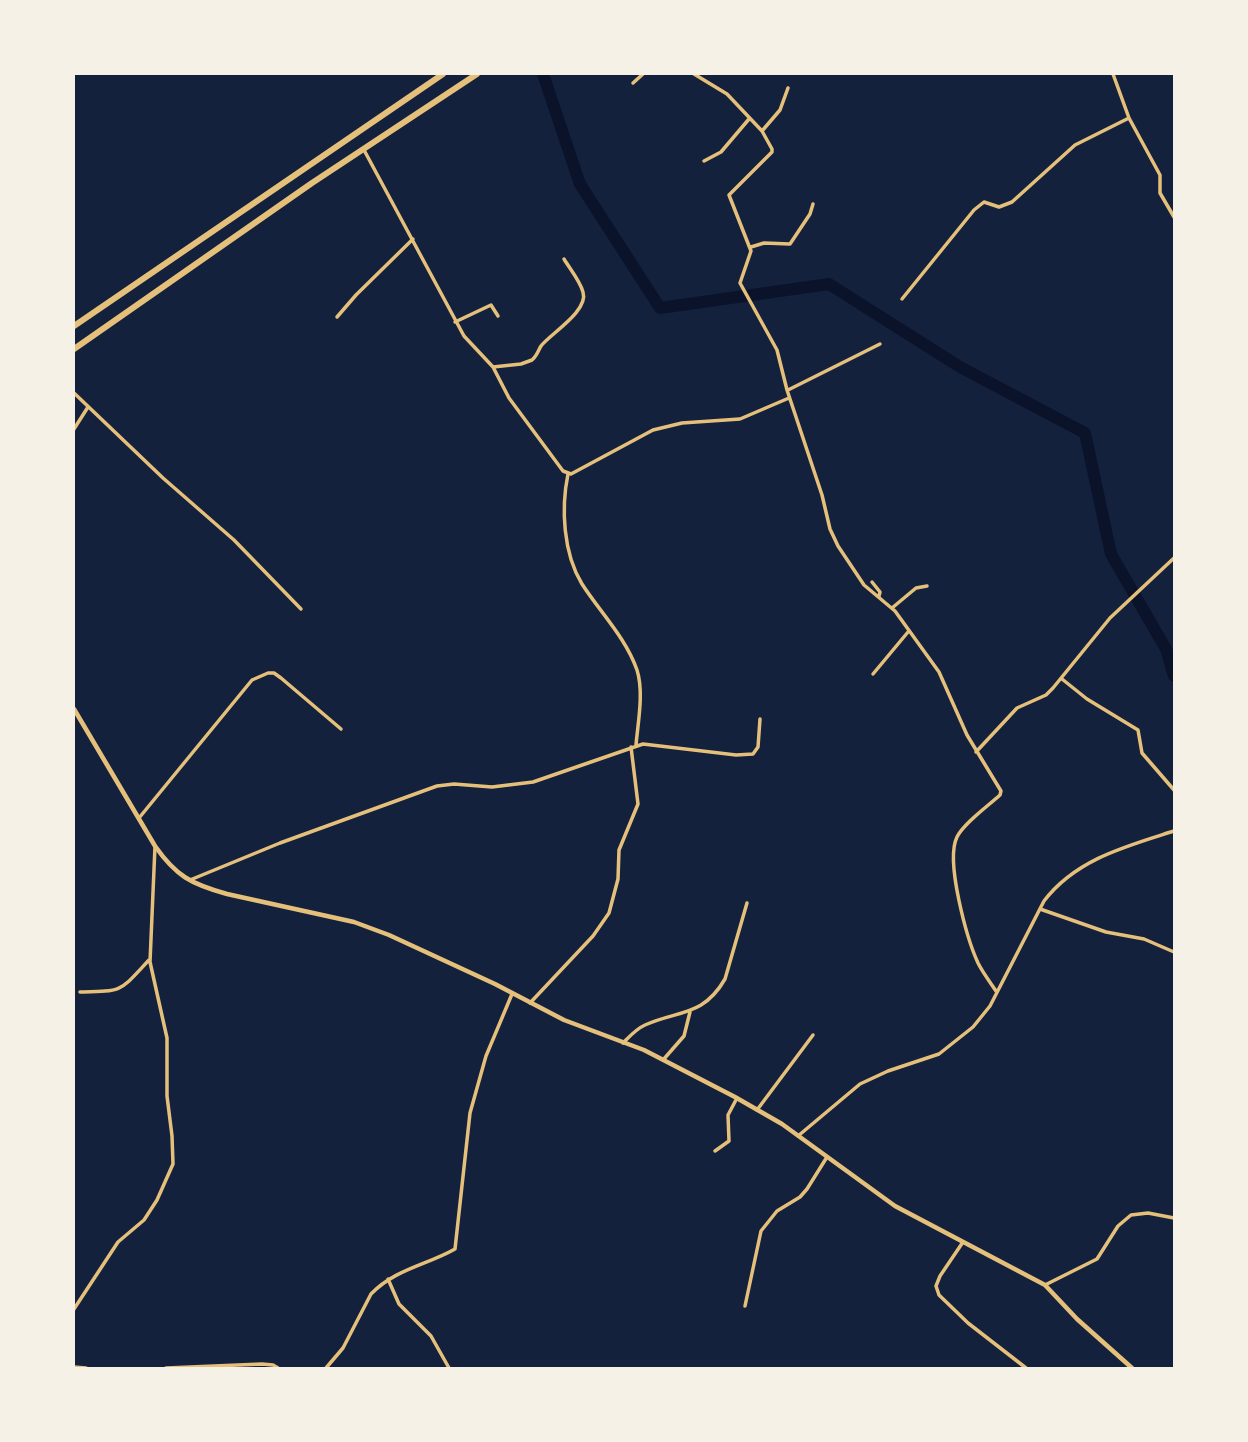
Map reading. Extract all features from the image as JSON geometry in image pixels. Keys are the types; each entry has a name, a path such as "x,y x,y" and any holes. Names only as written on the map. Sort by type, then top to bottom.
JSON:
{"highway":[{"path":"74,326 314,159 443,74"},
{"path":"74,349 312,183 477,74"},
{"path":"170,261 181,274"},
{"path":"127,291 137,304"}],"street":[{"path":"634,83 643,74"},
{"path":"694,74 727,94 762,131 771,146 772,152 729,195 751,247 740,283 777,351 830,529 864,585 892,608 939,672 976,752 1001,793 957,836 954,849 954,873 964,920 975,956 996,991"},
{"path":"1114,74 1129,118 1160,175 1160,193 1174,217"},
{"path":"762,131 780,110 788,88"},
{"path":"902,299 932,258 984,202 999,206 1012,202 1075,145 1129,118"},
{"path":"704,161 721,152 749,119"},
{"path":"364,150 455,322 464,336 493,367 509,398 563,471 568,474"},
{"path":"751,247 764,243 790,244 810,214 813,204"},
{"path":"337,317 413,239"},
{"path":"493,367 533,360 541,346 562,329 579,308 584,298 583,292 564,259"},
{"path":"455,322 491,305 498,316"},
{"path":"787,390 880,344"},
{"path":"74,393 163,478 234,540 300,609"},
{"path":"568,474 653,430 682,422 740,419 789,398"},
{"path":"74,429 88,407"},
{"path":"530,1003 593,936 609,913 618,879 619,849 638,804 634,746 639,699 638,672 626,648 578,577 566,531 565,497 568,474"},
{"path":"976,752 1017,708 1046,695 1110,618 1174,558"},
{"path":"872,582 880,592 879,596"},
{"path":"892,608 916,588 927,586"},
{"path":"873,674 908,632"},
{"path":"138,819 232,704 253,680 261,676 274,673 341,729"},
{"path":"1061,678 1087,699 1138,730 1142,753 1174,790"},
{"path":"74,709 155,846 168,864 188,881 227,894 354,922 389,934 564,1020 663,1060 737,1098 798,1136 895,1206 1045,1285 1123,1366 1132,1368"},
{"path":"188,881 280,843 437,786 454,784 492,787 533,782 634,746 653,744 736,755 753,754 758,747 760,719"},
{"path":"798,1136 860,1084 947,1049 983,1018 1040,909 1055,886 1103,855 1174,831"},
{"path":"74,1309 118,1242 144,1220 157,1200 173,1164 167,1096 167,1038 150,958 155,846"},
{"path":"623,1043 645,1025 699,1007 723,983 747,903"},
{"path":"1040,909 1106,932 1144,939 1174,951"},
{"path":"80,992 118,990 127,984 150,958"},
{"path":"326,1368 343,1348 371,1294 402,1271 455,1249 470,1113 486,1056 512,993"},
{"path":"663,1060 684,1036 690,1012"},
{"path":"757,1110 813,1035"},
{"path":"716,1151 729,1141 729,1115 737,1098"},
{"path":"745,1306 761,1231 777,1211 800,1197 827,1157"},
{"path":"1045,1285 1097,1259 1124,1219 1139,1213 1174,1218"},
{"path":"962,1242 940,1276 936,1286 939,1295 1026,1368"},
{"path":"388,1279 399,1304 431,1336 449,1368"},
{"path":"166,1368 262,1364 278,1368"},
{"path":"74,1367 86,1368"}],"waterway":[{"path":"543,74 580,184 660,308 829,284 960,367 1085,433 1111,554 1166,649 1174,676"}]}
